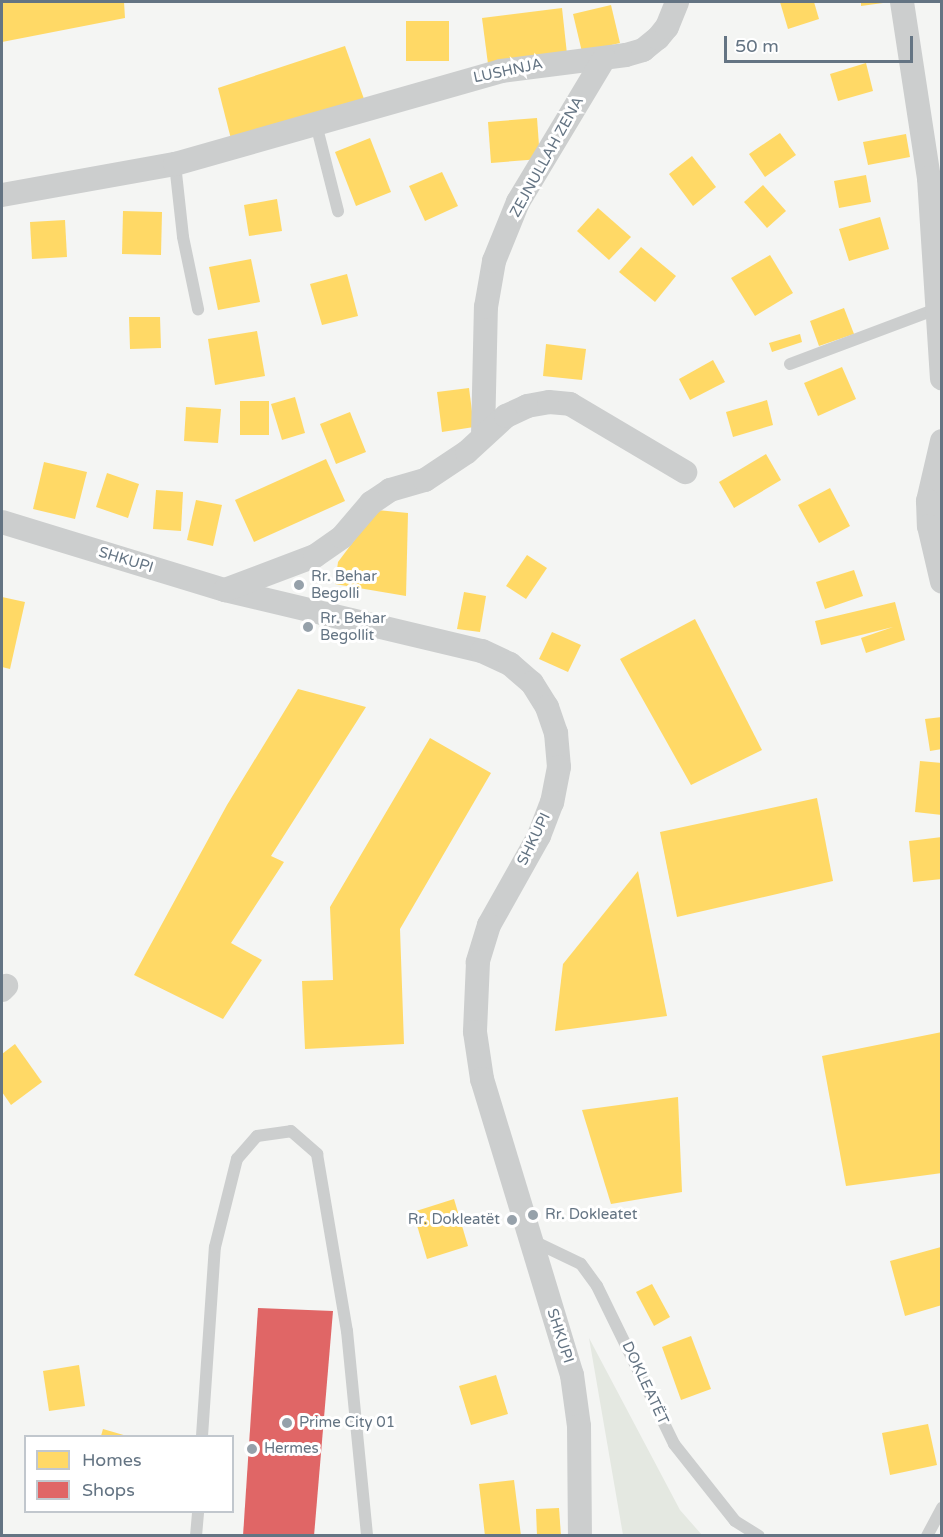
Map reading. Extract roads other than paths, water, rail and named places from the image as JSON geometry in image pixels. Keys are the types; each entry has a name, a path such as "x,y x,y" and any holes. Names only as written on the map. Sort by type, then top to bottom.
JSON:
{"street":[{"name":"LUSHNJA","path":"2,195 175,164 501,71 604,58 643,50 667,27 677,2"},
{"path":"902,2 929,178 942,379"},
{"name":"ZEJNULLAH ZENA","path":"483,436 486,307 494,261 518,202 604,58"},
{"path":"225,590 315,556 342,537 371,503 390,490 425,480 506,416 527,406 549,402 570,404 685,472"},
{"path":"942,441 928,501 928,526 942,582"},
{"name":"SHKUPI","path":"2,522 225,590 482,651 510,664 532,683 547,706 556,733 559,767 552,802 539,836 489,925 474,993 475,1032 482,1078 572,1375 579,1426 580,1536"}],"lane":[{"path":"316,124 339,211"},
{"path":"175,164 183,237 198,309"},
{"path":"790,364 936,309"},
{"path":"202,1435 215,1247 237,1159 257,1136 291,1131 317,1154 347,1331 367,1536"},
{"name":"DOKLEATËT","path":"530,1239 581,1264 602,1294 674,1444 735,1521 759,1536"},
{"path":"927,1536 942,1508"},
{"path":"196,1536 198,1513"}],"place":[{"name":"Rr. Behar Begolli","path":"299,585"},
{"name":"Rr. Behar Begollit","path":"308,627"},
{"name":"Rr. Dokleatet","path":"533,1215"},
{"name":"Rr. Dokleatët","path":"512,1220"},
{"name":"Prime City 01","path":"287,1423"},
{"name":"Hermes","path":"252,1449"}]}
